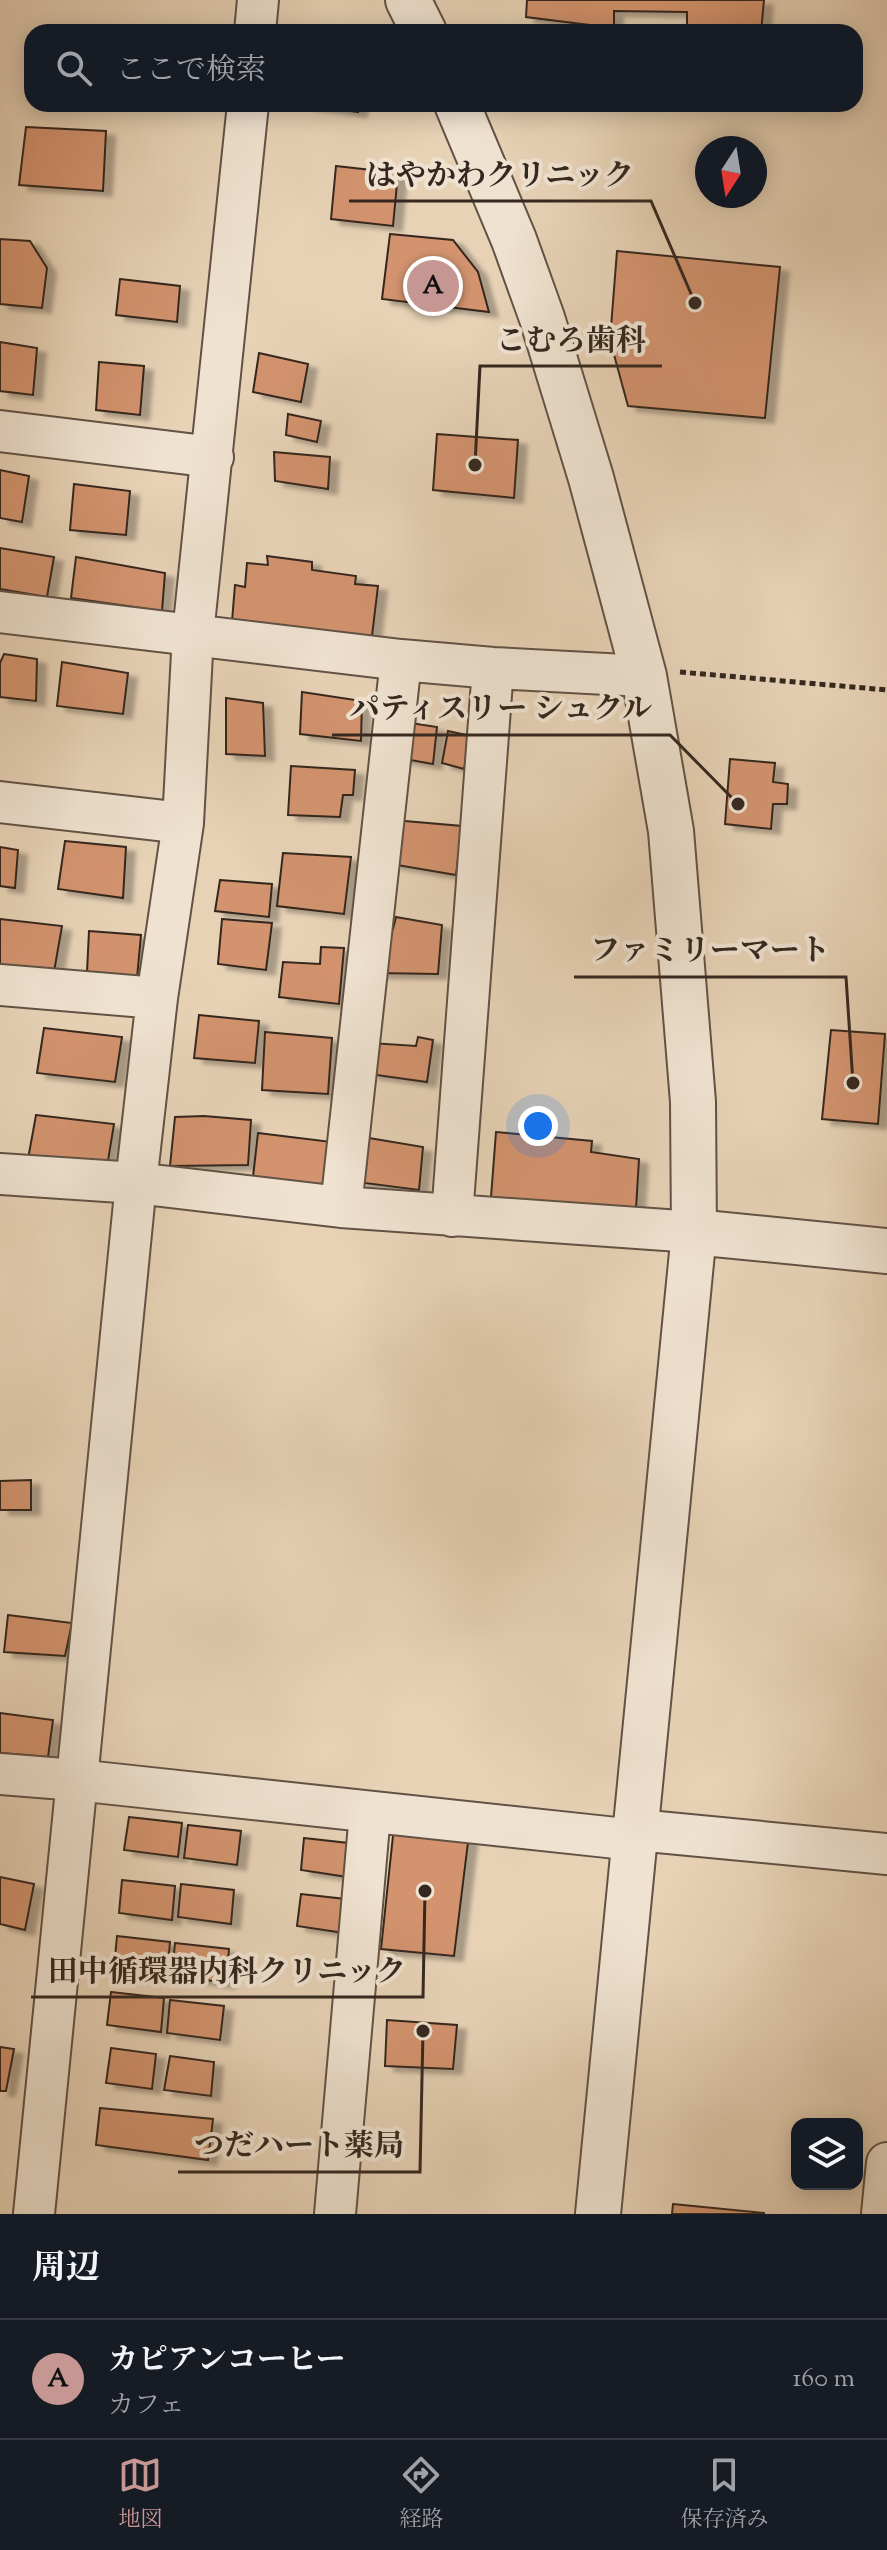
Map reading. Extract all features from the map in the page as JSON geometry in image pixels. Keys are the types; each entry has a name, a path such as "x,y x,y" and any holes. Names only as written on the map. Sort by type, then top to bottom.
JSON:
{"street":[{"path":"256,24 258,0"},
{"path":"408,0 420,24"},
{"path":"34,2214 136,1183 157,998 183,823 193,634 247,112"},
{"path":"460,112 514,240 542,318 591,478 644,676 671,831 693,1102 694,1232 598,2214"},
{"path":"0,431 213,457"},
{"path":"0,612 401,660 644,676"},
{"path":"341,1207 401,660"},
{"path":"452,1216 493,668"},
{"path":"0,802 183,823"},
{"path":"0,985 157,998"},
{"path":"0,1174 136,1183 341,1207 694,1232 887,1251"},
{"path":"0,1774 370,1813 887,1854"},
{"path":"335,2214 370,1813"},
{"path":"882,2214 887,2163"}],"path":[{"path":"644,676 684,672 887,690"}],"building":[{"path":"527,0 764,0 762,24 687,24 687,12 614,11 614,24 582,24 526,17"},
{"path":"26,127 106,131 103,191 19,185"},
{"path":"336,166 398,173 393,226 331,219"},
{"path":"390,234 453,240 478,272 489,312 382,299"},
{"path":"0,239 30,241 47,268 42,308 0,304"},
{"path":"617,251 780,267 765,418 628,406 610,340"},
{"path":"120,279 180,286 177,322 116,315"},
{"path":"0,342 37,348 33,395 0,391"},
{"path":"259,353 308,364 301,402 253,392"},
{"path":"99,362 144,366 140,415 96,410"},
{"path":"288,414 321,421 317,442 286,435"},
{"path":"437,434 518,440 514,498 433,490"},
{"path":"274,452 330,457 328,489 275,481"},
{"path":"0,470 29,476 22,522 0,518"},
{"path":"74,484 130,491 126,535 70,530"},
{"path":"0,548 54,557 47,597 0,589"},
{"path":"267,556 312,562 312,570 356,576 355,584 378,586 372,636 232,621 235,585 245,587 247,563 268,565"},
{"path":"76,557 165,573 162,611 71,598"},
{"path":"4,654 37,659 36,701 0,697 0,663"},
{"path":"62,662 128,673 123,714 57,706"},
{"path":"302,692 362,701 361,741 300,734"},
{"path":"226,698 263,703 265,756 226,754"},
{"path":"404,722 437,727 433,764 399,758"},
{"path":"448,731 471,736 464,769 442,763"},
{"path":"730,759 775,763 773,782 788,784 787,804 773,804 771,829 725,824"},
{"path":"291,766 355,770 353,795 343,795 340,817 288,815"},
{"path":"393,820 462,826 456,875 391,864"},
{"path":"65,841 126,847 123,898 58,889"},
{"path":"0,847 18,850 15,888 0,886"},
{"path":"283,853 351,857 344,914 277,906"},
{"path":"220,880 272,884 269,917 215,911"},
{"path":"396,917 442,925 438,974 375,973 384,927 393,929"},
{"path":"0,919 62,926 54,972 0,965"},
{"path":"222,919 272,923 266,970 218,964"},
{"path":"89,931 141,935 137,978 87,972"},
{"path":"321,947 344,948 339,1004 279,997 283,962 320,964"},
{"path":"199,1015 259,1021 255,1063 194,1058"},
{"path":"44,1028 122,1037 115,1082 37,1073"},
{"path":"831,1030 885,1034 878,1124 822,1119"},
{"path":"265,1032 332,1038 328,1094 262,1090"},
{"path":"418,1037 433,1040 427,1082 369,1074 371,1043 416,1046"},
{"path":"36,1115 114,1124 107,1167 28,1159"},
{"path":"175,1117 251,1120 248,1165 170,1166"},
{"path":"496,1132 592,1141 591,1152 639,1159 636,1209 491,1197"},
{"path":"258,1133 332,1142 327,1187 253,1177"},
{"path":"363,1137 423,1147 419,1190 357,1182"},
{"path":"31,1480 31,1510 0,1510 0,1481"},
{"path":"8,1615 72,1623 65,1656 4,1652"},
{"path":"0,1713 53,1720 48,1757 0,1753"},
{"path":"129,1817 182,1823 178,1857 124,1850"},
{"path":"188,1825 241,1831 237,1865 184,1858"},
{"path":"394,1826 469,1834 454,1956 381,1949"},
{"path":"304,1838 357,1844 354,1878 301,1870"},
{"path":"0,1877 34,1884 25,1930 0,1924"},
{"path":"122,1880 175,1886 172,1920 119,1913"},
{"path":"181,1884 234,1890 231,1924 178,1917"},
{"path":"301,1894 354,1900 351,1934 297,1926"},
{"path":"117,1936 170,1942 167,1976 114,1968"},
{"path":"175,1943 229,1949 226,1983 172,1975"},
{"path":"111,1992 164,1998 161,2032 107,2025"},
{"path":"170,2000 224,2006 220,2040 167,2033"},
{"path":"387,2020 457,2025 453,2069 385,2066"},
{"path":"0,2047 14,2049 6,2091 0,2091"},
{"path":"111,2048 156,2054 152,2089 106,2083"},
{"path":"170,2056 214,2062 211,2096 164,2090"},
{"path":"100,2108 213,2119 208,2160 96,2145"},
{"path":"673,2204 764,2213 764,2214 672,2214"}],"place":[{"name":"カピアンコーヒー","path":"433,286"},
{"name":"はやかわクリニック","path":"695,303"},
{"name":"こむろ歯科","path":"475,465"},
{"name":"パティスリー シュクル","path":"738,804"},
{"name":"ファミリーマート","path":"853,1083"},
{"name":"田中循環器内科クリニック","path":"425,1891"},
{"name":"つだハート薬局","path":"423,2031"}]}
